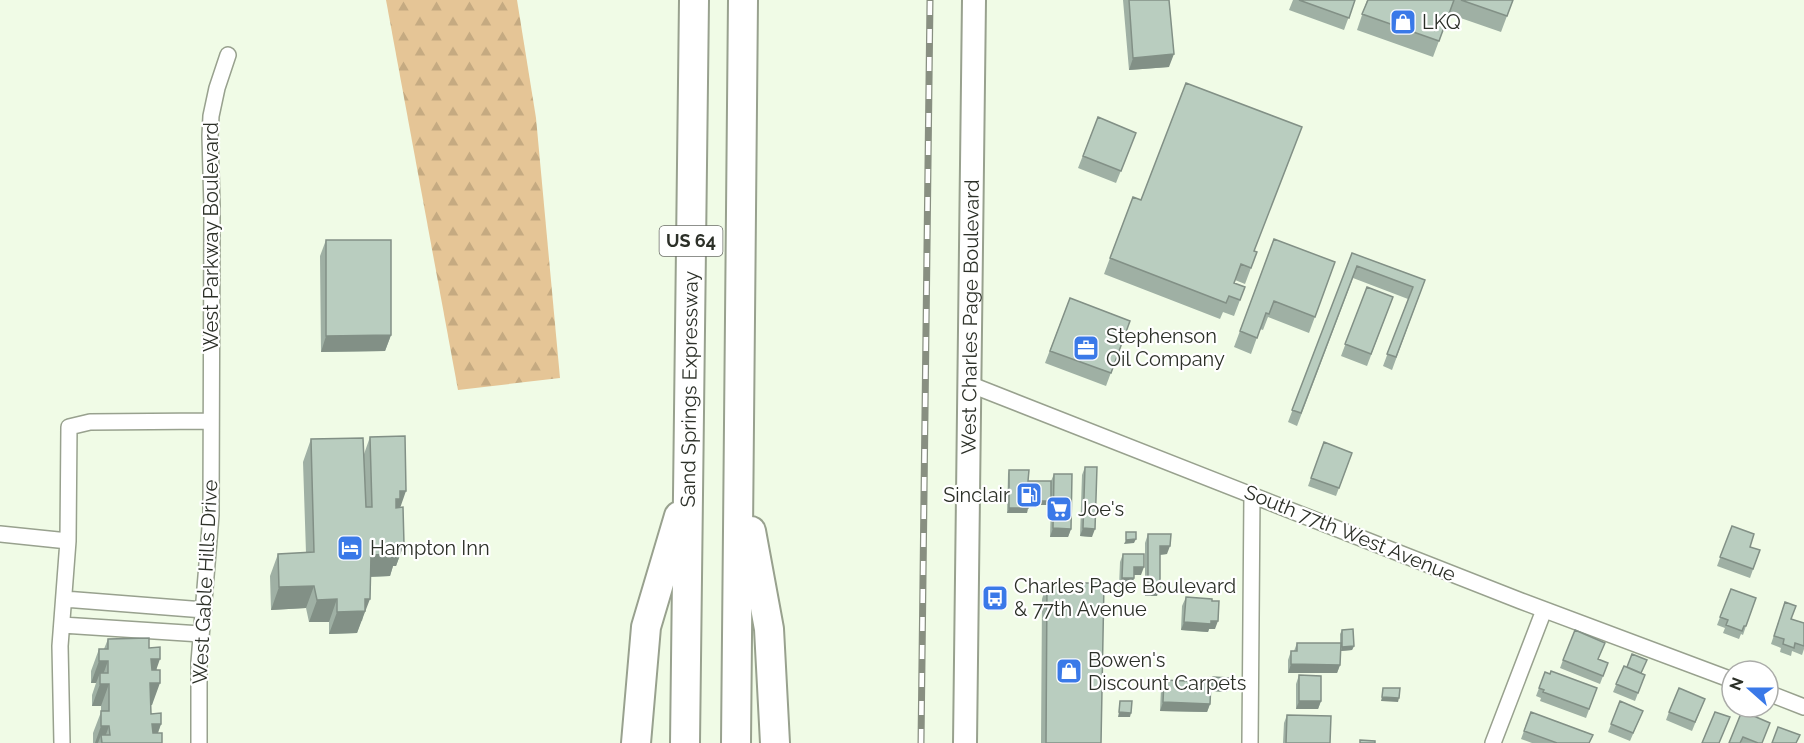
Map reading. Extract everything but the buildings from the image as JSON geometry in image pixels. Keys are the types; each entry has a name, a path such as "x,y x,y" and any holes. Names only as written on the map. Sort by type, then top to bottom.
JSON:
{"highway":[{"name":"Sand Springs Expressway","path":"685,743 694,0"},
{"name":"US 64","path":"736,743 743,0"},
{"path":"739,467 769,629 775,743"},
{"path":"636,743 646,627 688,483"}],"main road":[{"name":"West Charles Page Boulevard","path":"965,743 974,0"}],"street":[{"name":"West Parkway Boulevard","path":"211,421 210,136 211,116 217,88 228,55"},
{"name":"South 77th West Avenue","path":"969,384 1544,610 1720,676"},
{"path":"62,743 60,646 67,572 69,427 90,422 211,421"},
{"name":"West Gable Hills Drive","path":"199,743 199,662 211,515 211,421"},
{"path":"1250,743 1252,494"},
{"path":"0,534 68,541"},
{"path":"64,599 204,610"},
{"path":"1493,743 1544,610"},
{"path":"62,625 201,634"},
{"path":"1780,698 1804,707"}],"green space":[{"path":"386,0 517,0 536,118 560,378 458,390"}],"railway":[{"path":"921,743 930,0"}],"place":[{"name":"LKQ","path":"1403,22"},
{"name":"Stephenson Oil Company","path":"1086,348"},
{"name":"Sinclair","path":"1029,495"},
{"name":"Joe's","path":"1059,509"},
{"name":"Hampton Inn","path":"350,548"},
{"name":"Charles Page Boulevard & 77th Avenue","path":"995,598"},
{"name":"Bowen's Discount Carpets","path":"1069,671"}]}
